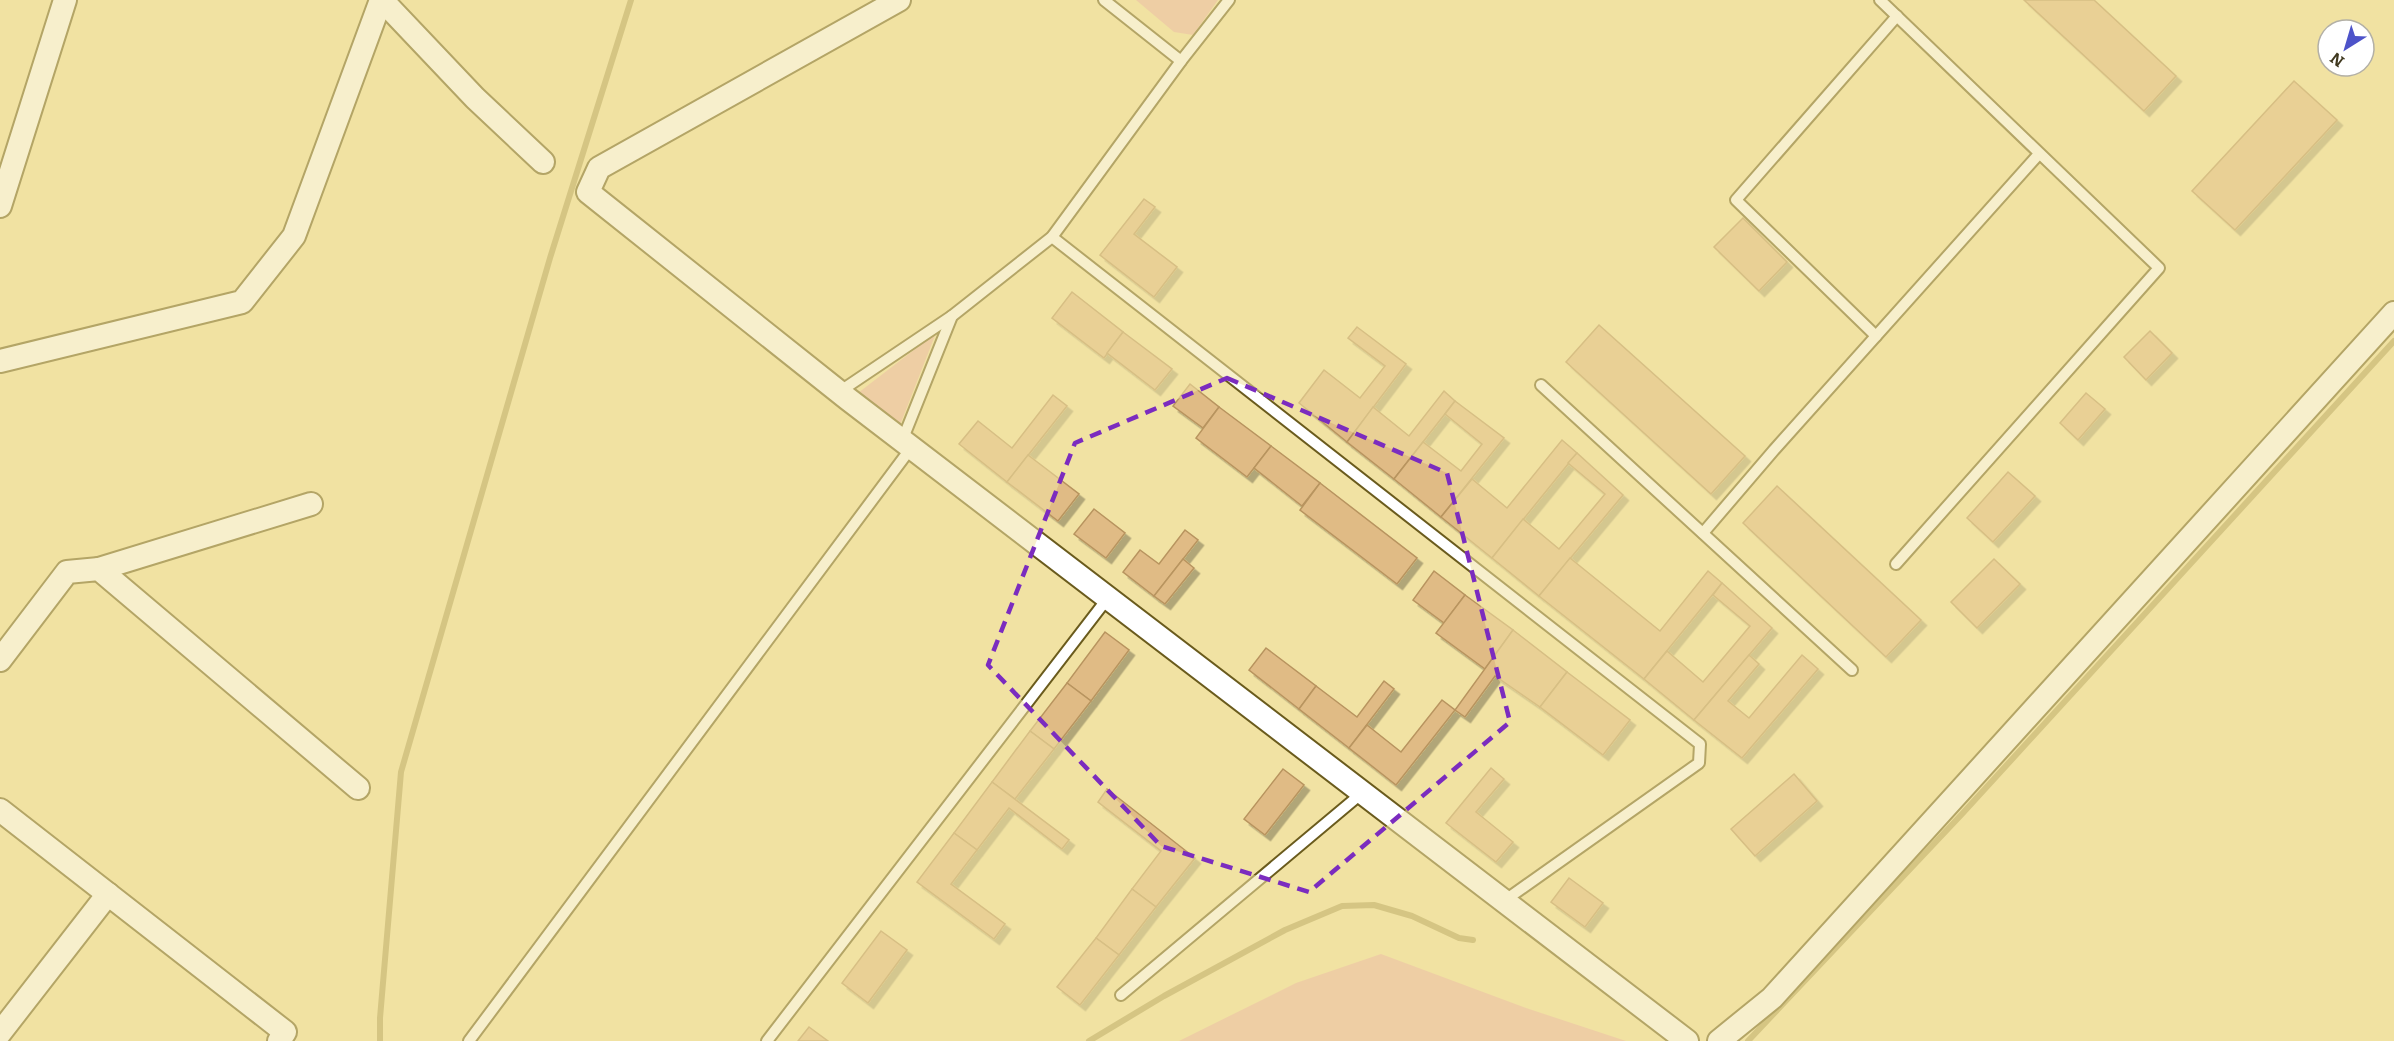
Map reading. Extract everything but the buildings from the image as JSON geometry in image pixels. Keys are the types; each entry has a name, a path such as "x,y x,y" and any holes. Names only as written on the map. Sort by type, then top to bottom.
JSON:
{"street":[{"path":"0,206 65,0"},
{"path":"0,361 242,302 294,236 381,0 475,98 543,162"},
{"path":"899,0 599,168 588,192 907,445 1687,1041"},
{"path":"1719,1041 1772,998 2394,313"},
{"path":"0,660 67,572 99,569 311,504"},
{"path":"99,569 358,788"},
{"path":"0,810 285,1032 279,1041"},
{"path":"0,1033 108,894"}],"lane":[{"path":"1104,0 1181,61"},
{"path":"839,392 952,316 1052,237 1181,61 1229,0"},
{"path":"1880,0 2158,268 1896,564"},
{"path":"1876,336 1736,200 1897,16"},
{"path":"1703,533 1774,450 2039,154"},
{"path":"1052,237 1700,744 1699,763 1504,901"},
{"path":"469,1041 907,445 952,316"},
{"path":"1541,385 1852,670"},
{"path":"767,1041 1107,599"},
{"path":"1121,995 1362,793"}],"highlighted area":[{"path":"1227,378 1447,473 1510,722 1309,892 1161,846 988,665 1075,443"}],"shaded area":[{"path":"1136,0 1218,0 1193,35 1174,32"},
{"path":"936,333 900,425 858,393"},
{"path":"1381,954 1529,1009 1626,1041 1179,1041 1296,983"}],"waterway":[{"path":"380,1041 401,772 550,258 631,0"},
{"path":"1748,1041 1962,814 2394,341"},
{"path":"1089,1041 1164,996 1285,930 1342,906 1374,905 1412,916 1459,938 1473,940"}]}
